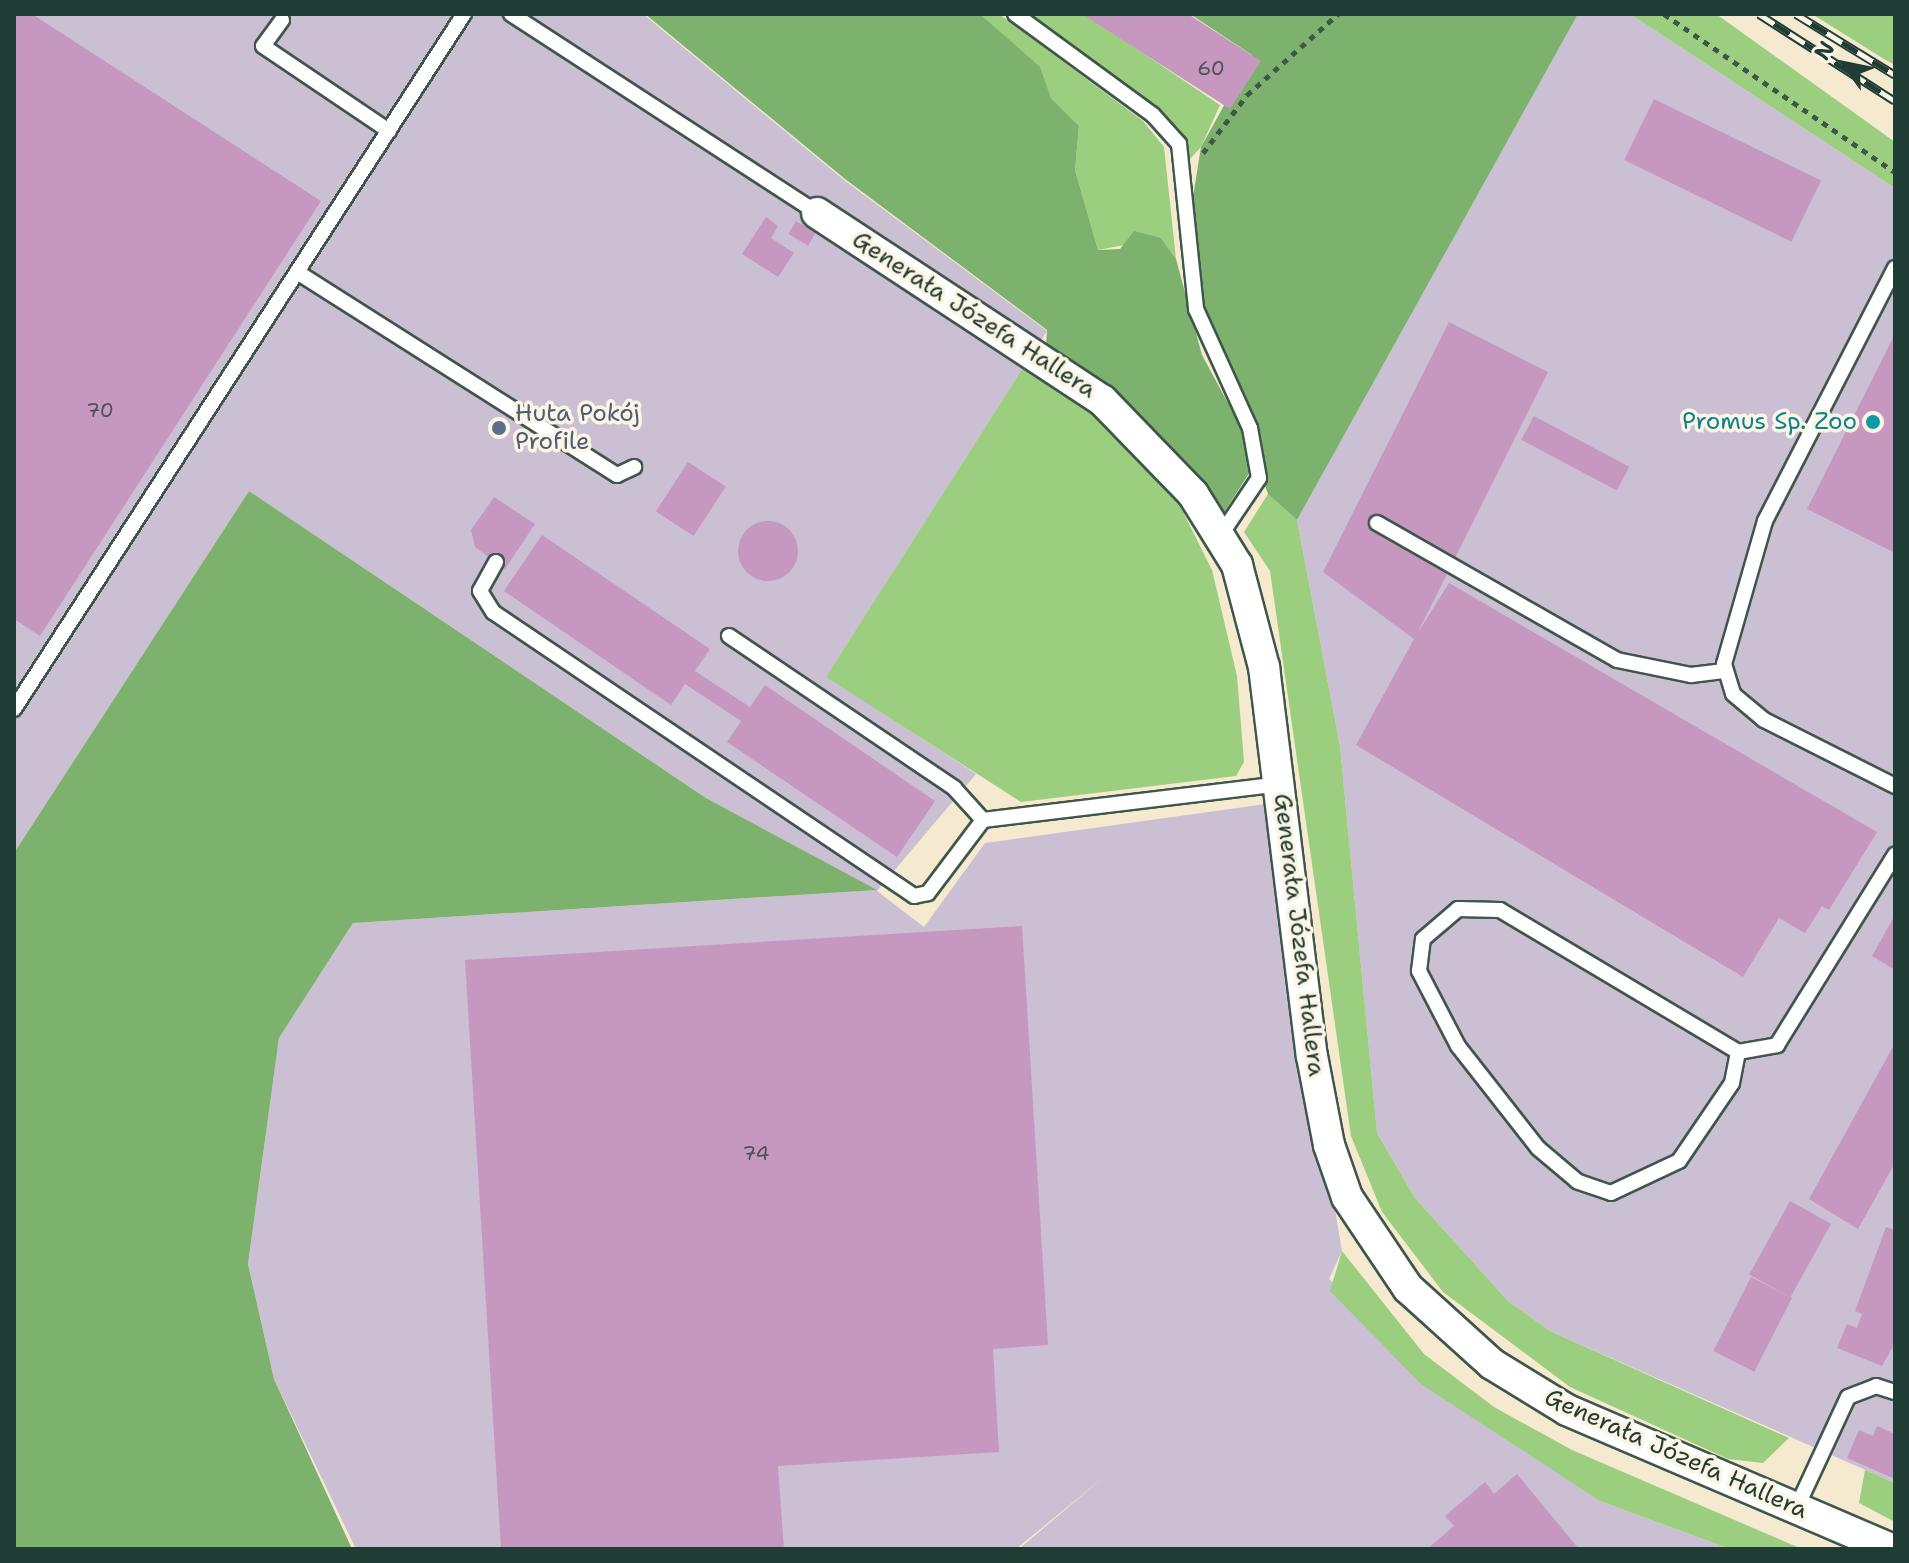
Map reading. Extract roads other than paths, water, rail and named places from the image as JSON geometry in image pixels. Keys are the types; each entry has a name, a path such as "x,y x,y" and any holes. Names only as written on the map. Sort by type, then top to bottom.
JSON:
{"street":[{"name":"Generała Józefa Hallera","path":"817,213 1102,400 1161,457 1220,536 1258,632 1329,1145 1373,1244 1441,1323 1492,1364 1567,1410 1891,1549"}],"lane":[{"path":"14,709 464,14"},
{"path":"511,14 817,213"},
{"path":"1015,14 1153,115 1179,144 1196,309 1250,428 1259,478 1220,536"},
{"path":"280,16 263,46 389,131"},
{"path":"1895,268 1765,521 1730,624 1726,671 1733,694 1764,720 1895,786"},
{"path":"297,272 617,475 634,467"},
{"path":"1377,523 1617,660 1691,675 1726,671"},
{"path":"496,562 480,591 493,612 914,896 928,893 983,820 1280,784"},
{"path":"729,636 954,788 983,820"},
{"path":"1738,1052 1732,1083 1679,1161 1641,1185 1611,1193 1577,1181 1538,1148 1458,1046 1419,971 1423,939 1458,909 1500,910 1738,1052 1777,1045 1895,855"},
{"path":"1796,1509 1848,1397 1876,1386 1895,1392"}],"railway":[{"path":"1759,14 1895,101"},
{"path":"1796,14 1895,75"}],"place":[{"name":"Promus Sp. Zoo","path":"1873,422"},
{"name":"Huta Pokój Profile","path":"499,428"}]}
